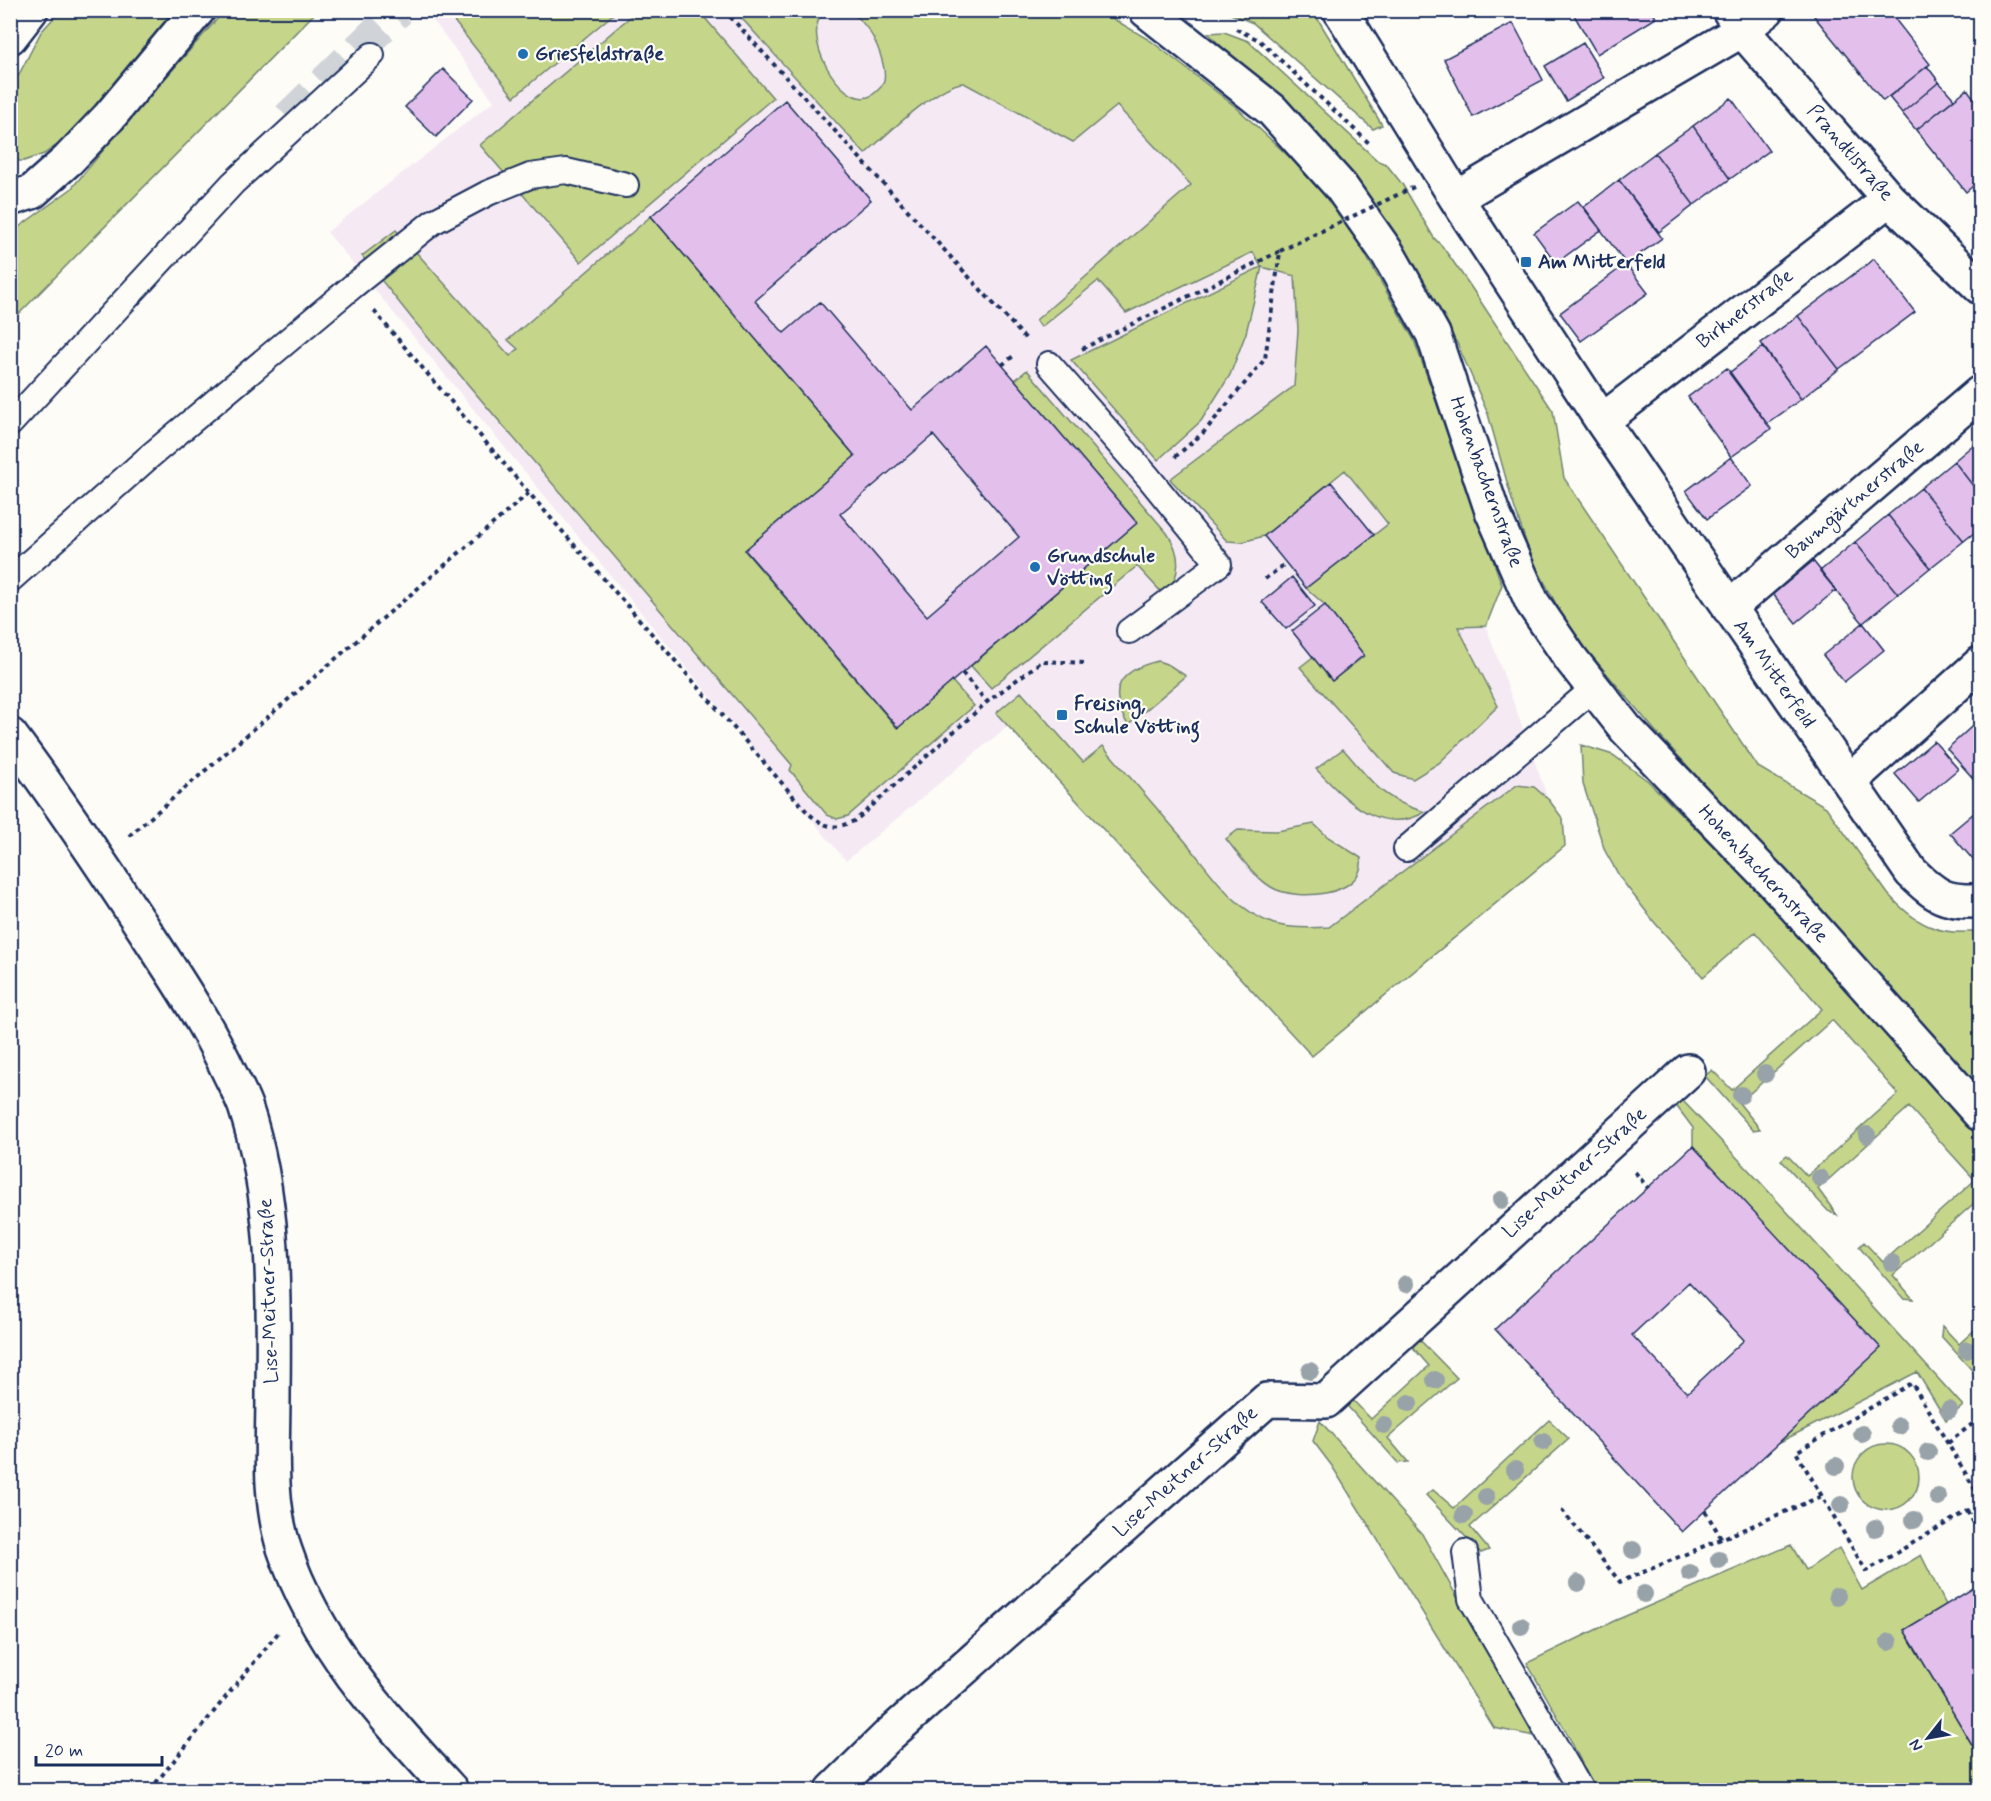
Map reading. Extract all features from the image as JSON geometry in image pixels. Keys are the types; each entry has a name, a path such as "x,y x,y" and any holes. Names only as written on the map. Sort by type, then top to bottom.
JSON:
{"street":[{"path":"10,37 31,10"},
{"path":"10,199 32,192 68,160 109,117 198,10"},
{"name":"Hohenbachernstraße","path":"1146,10 1272,110 1341,187 1388,254 1433,334 1492,511 1532,602 1571,659 1626,729 1774,883 1980,1114"},
{"name":"Am Mitterfeld","path":"1340,10 1456,198 1602,421 1911,872 1933,892 1956,902 1980,901"},
{"path":"1456,198 1736,20 1767,10"},
{"name":"Prandtlstraße","path":"1736,20 1889,199 1980,287"},
{"name":"Birknerstraße","path":"1602,421 1889,199"},
{"name":"Baumgärtnerstraße","path":"1729,608 1980,393"},
{"path":"1851,784 1862,770 1980,664"},
{"name":"Lise-Meitner-Straße","path":"10,735 99,862 215,1041 245,1105 267,1195 273,1287 272,1488 283,1545 305,1600 335,1653 407,1743 451,1791"},
{"name":"Lise-Meitner-Straße","path":"833,1791 889,1735 1267,1400 1326,1401 1688,1071"}],"lane":[{"path":"10,424 232,183 372,55"},
{"path":"10,580 150,456 433,222 488,193 530,176 566,171 626,185"},
{"path":"1049,364 1149,478 1219,564 1129,631"},
{"path":"1406,849 1594,688"},
{"path":"1465,1552 1471,1599 1581,1791"}],"path":[{"path":"724,10 1049,364 1418,185"},
{"path":"1259,40 1371,145"},
{"path":"1149,478 1204,432 1265,359 1280,251"},
{"path":"353,286 529,493 808,813 826,826 839,827 856,820 987,702 1042,661 1086,663"},
{"path":"99,862 529,493"},
{"path":"1265,579 1286,563"},
{"path":"962,673 987,702"},
{"path":"1639,1177 1648,1188"},
{"path":"1912,1383 1980,1500 1866,1570 1822,1496 1796,1452 1912,1383"},
{"path":"1948,1443 1980,1418"},
{"path":"1562,1510 1620,1582 1822,1496"},
{"path":"1966,1510 1980,1533"},
{"path":"1705,1511 1722,1539"},
{"path":"150,1791 305,1600"}],"shaded area":[{"name":"Grundschule Vötting","path":"1026,10 1298,227 1448,509 1486,626 1565,846 1312,1056 1008,726 846,861 327,232 494,101 426,11"}],"green space":[{"path":"225,10 317,11 11,322 11,237 19,227 71,189"},
{"path":"60,11 181,11 73,134 44,154 24,161 11,161 12,88 41,32"},
{"name":"Griesfeldstraße","path":"446,11 617,11 514,97"},
{"path":"637,11 699,11 773,98 581,262 480,145"},
{"path":"735,11 824,11 818,22 817,36 826,66 835,80 846,90 857,97 868,97 883,84 883,64 871,34 849,11 1100,11 1151,41 1236,107 1316,182 1353,233 1414,340 1502,585 1486,626 1458,627 1498,706 1439,763 1413,779 1394,773 1300,667 1313,657 1332,681 1364,656 1325,605 1306,588 1388,524 1345,470 1264,536 1242,542 1227,541 1170,479 1294,386 1298,330 1295,276 1262,267 1246,333 1230,375 1201,421 1158,460 1071,360 1261,267 1253,252 1126,313 1098,281 1041,327 1036,320 1191,185 1117,106 1073,142 964,83 942,91 928,101 865,154"},
{"path":"1214,11 1313,11 1382,125 1373,129 1253,23 1226,12"},
{"path":"1224,32 1248,41 1378,161 1386,164 1402,184 1434,238 1469,284 1553,411 1564,478 1758,767 1826,807 1888,894 1908,913 1940,930 1980,931 1980,1090 1806,894 1657,733 1570,630 1531,557 1488,414 1457,343 1415,272 1300,126 1208,33"},
{"path":"651,216 855,456 745,551 897,728 952,681 974,706 848,816 837,819 827,815 790,770 792,765 414,321 362,256 396,230 510,356 518,349 508,340"},
{"path":"1027,370 1167,533 1175,549 1178,565 1177,573 1165,596 1137,566 991,688 971,666 1137,523 1015,380"},
{"path":"1158,661 1186,676 1128,725 1118,701 1120,683 1134,670"},
{"path":"1021,692 1083,762 1103,746 1224,889 1259,918 1281,926 1329,927 1517,785 1534,787 1549,800 1563,819 1565,846 1312,1056 996,713"},
{"path":"1581,745 1613,755 1648,781 1834,967 1980,1137 1980,1198 1893,1275 1913,1299 1903,1298 1859,1247 1864,1242 1883,1262 1975,1180 1909,1107 1818,1189 1837,1215 1828,1211 1781,1160 1787,1155 1807,1176 1898,1094 1832,1020 1739,1103 1760,1129 1753,1130 1705,1076 1712,1070 1732,1090 1822,1009 1755,932 1703,977 1655,923 1621,879 1605,851 1583,784"},
{"path":"1343,749 1370,780 1387,795 1425,812 1409,819 1393,820 1364,811 1351,802 1316,769"},
{"path":"1314,824 1328,837 1361,858 1360,871 1352,881 1327,893 1296,894 1282,892 1271,887 1252,871 1226,839 1238,830 1277,831"},
{"path":"1683,1101 1760,1182 1963,1406 1946,1420 1917,1372 1778,1443 1880,1348 1693,1146 1693,1128 1675,1104"},
{"path":"1980,1325 1980,1352 1974,1359 1980,1367 1980,1379 1941,1336 1942,1326 1959,1344"},
{"path":"1417,1337 1457,1378 1388,1438 1408,1462 1398,1463 1342,1400 1347,1394 1371,1419 1429,1366 1410,1344"},
{"path":"1549,1420 1569,1439 1470,1527 1489,1550 1481,1553 1426,1495 1433,1490 1454,1508"},
{"path":"1320,1421 1422,1534 1534,1736 1494,1728 1332,1466 1313,1441"},
{"path":"1886,1444 1899,1447 1909,1454 1916,1464 1919,1477 1916,1490 1909,1500 1899,1507 1886,1510 1873,1507 1863,1500 1856,1490 1853,1477 1856,1464 1863,1454 1873,1447"},
{"path":"1791,1545 1806,1570 1839,1548 1862,1590 1921,1555 1946,1605 1904,1630 1980,1758 1980,1790 1595,1790 1567,1733 1527,1663 1614,1621"}],"building":[{"path":"1571,10 1652,10 1656,18 1597,54"},
{"path":"1821,10 1888,10 1930,64 1883,101 1814,16"},
{"path":"1513,23 1543,80 1473,117 1444,59"},
{"path":"1583,43 1604,78 1566,101 1545,66"},
{"path":"1927,66 1939,82 1902,113 1889,97"},
{"path":"443,69 473,99 436,137 405,107"},
{"path":"1939,82 1954,99 1916,130 1902,113"},
{"path":"1967,89 1980,106 1980,180 1966,192 1916,130"},
{"path":"1731,98 1769,151 1730,179 1693,126"},
{"path":"785,100 871,200 755,301 784,333 820,302 912,410 986,346 1137,523 898,728 745,550 855,456 651,216","holes":["933,435 1019,537 927,616 840,514"]},
{"path":"1693,126 1730,179 1694,205 1655,153"},
{"path":"1655,153 1694,205 1659,232 1619,180"},
{"path":"1619,180 1662,238 1626,264 1584,207"},
{"path":"1578,201 1601,230 1556,263 1534,233"},
{"path":"1874,259 1915,312 1839,369 1798,316"},
{"path":"1626,264 1648,293 1581,341 1560,313"},
{"path":"1798,316 1839,369 1801,399 1761,343"},
{"path":"1763,347 1801,399 1767,424 1729,373"},
{"path":"1727,368 1771,429 1731,457 1688,397"},
{"path":"1980,439 1980,495 1954,461"},
{"path":"1731,457 1752,486 1707,519 1686,491"},
{"path":"1954,461 1980,495 1980,528 1964,541 1921,488"},
{"path":"1331,482 1374,535 1306,588 1264,536"},
{"path":"1921,488 1964,541 1930,568 1888,515"},
{"path":"1888,515 1930,568 1898,594 1855,542"},
{"path":"1855,542 1898,594 1863,623 1820,571"},
{"path":"1813,561 1836,590 1796,623 1773,594"},
{"path":"1292,577 1315,606 1286,629 1262,602"},
{"path":"1325,605 1364,655 1332,681 1292,631"},
{"path":"1863,623 1884,650 1844,682 1823,655"},
{"path":"1980,719 1980,786 1947,749"},
{"path":"1934,741 1958,769 1919,802 1895,774"},
{"path":"1980,808 1980,855 1974,861 1950,833"},
{"path":"1693,1146 1881,1348 1682,1532 1495,1329","holes":["1689,1282 1744,1340 1687,1393 1632,1335"]},
{"path":"1980,1584 1980,1758 1904,1630"}],"tunnel":[{"path":"288,118 399,10"}],"place":[{"name":"Griesfeldstraße","path":"523,54"},
{"name":"Am Mitterfeld","path":"1526,262"},
{"name":"Grundschule Vötting","path":"1035,567"},
{"name":"Freising, Schule Vötting","path":"1062,715"}]}
